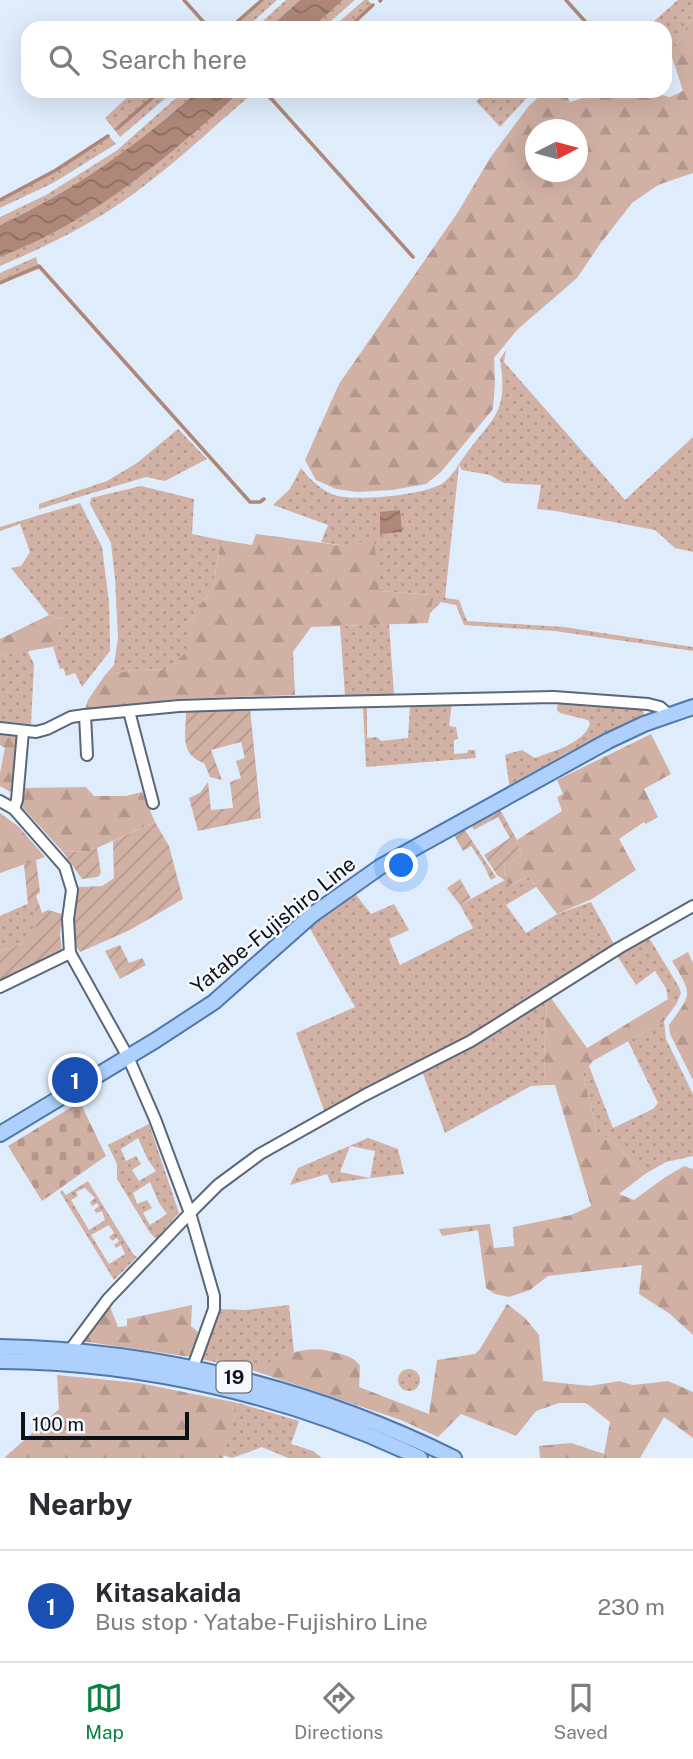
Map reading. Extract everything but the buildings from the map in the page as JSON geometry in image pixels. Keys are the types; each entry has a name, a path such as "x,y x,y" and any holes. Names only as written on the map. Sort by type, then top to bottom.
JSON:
{"main road":[{"name":"Yatabe-Fujishiro Line","path":"0,1134 214,1002 312,915 380,867 590,750 693,707"},
{"name":"19","path":"0,1347 127,1356 193,1367 256,1382 386,1426 454,1458"},
{"name":"19","path":"0,1361 68,1364 124,1371 255,1396 369,1435 420,1458"}],"street":[{"path":"0,727 36,732 71,717 85,715 240,704 554,697 648,704 660,707 669,715"},
{"path":"129,711 152,803"},
{"path":"85,715 87,755"},
{"path":"14,809 23,731"},
{"path":"0,801 14,809 65,867 72,890 68,919 70,953 128,1057 155,1119 190,1213 215,1304 193,1367"},
{"path":"70,1350 108,1299 190,1213 218,1185 260,1154 376,1089 471,1041 619,948 693,906"},
{"path":"0,987 70,953"}],"green space":[{"path":"262,0 277,0 254,21 238,21"},
{"path":"286,0 300,0 277,21 263,21"},
{"path":"343,0 355,0 331,21 320,21"},
{"path":"364,0 372,4 353,21 340,21"},
{"path":"678,0 693,0 693,15 672,52 672,21 654,21"},
{"path":"693,15 693,173 658,185 632,203 577,278 518,329 494,358 493,409 441,472 426,484 392,490 357,492 336,489 316,480 305,460 339,384 458,212 490,158 528,107 538,98 568,98 570,102 582,98 672,96 683,91 672,52"},
{"path":"126,98 166,98 120,137 105,118"},
{"path":"176,98 190,98 104,166 54,197 0,225 0,217 46,195 116,151"},
{"path":"233,98 247,98 132,195 78,229 0,266 0,257 34,242 97,206 184,141"},
{"path":"480,98 527,98 500,127 476,101"},
{"path":"108,135 116,144 53,183 0,208 0,199 47,175"},
{"path":"36,257 39,269 0,284 0,273"},
{"path":"506,350 504,362 625,500 693,437 693,552 675,548 655,530 537,509 541,485 504,483 490,475 462,470 459,465 445,598 459,600 467,621 564,627 693,647 693,651 555,631 464,625 456,605 441,602 430,613 433,595 379,591 346,546 321,542 328,525 273,505 290,489 301,468 322,489 338,496 408,494 443,483 497,411 502,391 500,359"},
{"path":"178,429 207,459 165,481 146,477 39,509 39,504 107,481 137,463"},
{"path":"141,486 194,499 192,534 221,540 213,587 194,613 187,652 167,670 138,669 105,675 114,665 118,638 115,579 111,543 90,504 91,498"},
{"path":"80,503 102,547 109,602 110,643 110,651 82,687 75,673 66,676 63,668 60,669 53,647 62,645 57,633 64,619 49,615 11,568 21,566 30,552 20,524 0,531 0,527"},
{"path":"256,534 346,546 374,538 379,591 434,595 428,623 311,627 293,652 295,695 177,699 84,712 88,700 105,675 138,669 167,670 186,652 194,613 213,587 221,540 252,545"},
{"path":"49,615 64,619 57,633 63,645 0,656 0,639"},
{"path":"389,624 394,694 348,697 345,695 340,626"},
{"path":"27,650 34,664 31,724 0,721 0,656"},
{"path":"558,702 637,707 643,710 644,715 565,754 510,790 505,755 522,750 535,758 574,742 590,724 588,720 560,713 557,710"},
{"path":"452,703 449,726 456,727 458,739 454,740 454,754 475,750 476,758 366,767 363,707 367,706 367,738 377,737 381,741 408,738 410,705"},
{"path":"250,709 261,818 198,831 189,798 200,793 208,782 211,810 233,808 230,782 241,778 236,761 245,758 241,742 211,750 222,780 210,777 204,763 187,749 186,711"},
{"path":"0,733 19,736 14,794 0,786 5,748 0,745"},
{"path":"651,734 671,774 644,789 658,817 646,824 644,822 619,839 636,870 592,899 557,914 528,876 510,885 505,880 504,865 521,856 517,840 562,811 557,797 563,794 557,780"},
{"path":"86,787 94,796 126,796 142,792 155,822 90,851 63,852 21,806 23,788"},
{"path":"499,808 517,840 521,856 504,865 505,880 497,875 484,855 510,838 498,817 474,830 470,822"},
{"path":"0,813 19,827 45,857 0,873"},
{"path":"155,822 169,846 183,899 130,930 80,952 73,942 72,933 79,887 102,886 114,878 113,841"},
{"path":"463,827 496,877 491,880 471,846 463,851 453,833"},
{"path":"97,848 101,873 98,877 82,879 63,852 90,851"},
{"path":"36,860 40,892 36,896 42,913 48,910 62,914 62,952 0,981 0,951 29,941 35,932 34,902 28,904 24,864"},
{"path":"528,876 536,887 506,905 526,933 557,914 591,902 615,946 470,1038 325,1113 296,1033 355,1007 309,927 353,891 371,914 394,904 409,930 389,939 400,965 473,928 460,905 505,880 511,885"},
{"path":"460,879 471,898 460,905 447,888"},
{"path":"34,901 37,934 32,941 0,951 0,916"},
{"path":"648,936 679,987 681,993 677,1003 668,999 666,988 655,971 636,985 616,954"},
{"path":"120,945 129,963 142,958 146,965 120,979 105,951"},
{"path":"688,952 693,963 693,1080 670,1034 669,1025 686,1000 687,994 684,981 672,961"},
{"path":"551,998 587,1048 668,999 677,1003 664,1021 593,1061 583,1074 597,1132 613,1142 645,1174 619,1194 634,1200 684,1166 693,1169 693,1335 670,1314 639,1294 642,1265 548,1276 530,1290 509,1297 495,1294 486,1288 478,1230 442,1236 439,1229 490,1224 494,1248 514,1246 513,1227 571,1215 591,1206 555,1085 546,1085 544,1057 547,1001"},
{"path":"547,1001 544,1057 546,1085 531,1086 445,1133 422,1071"},
{"path":"664,1021 666,1039 693,1094 693,1156 666,1162 645,1174 613,1142 597,1132 583,1074 589,1066 613,1128 653,1109 658,1103 628,1041"},
{"path":"80,1102 106,1156 42,1201 8,1146"},
{"path":"149,1124 179,1213 156,1239 117,1179 117,1164 108,1145","holes":["138,1138 156,1171 139,1181 132,1170 141,1164 136,1156 126,1161 121,1149","150,1182 167,1214 150,1225 143,1213 152,1208 147,1200 137,1204 133,1193"]},
{"path":"368,1138 398,1149 404,1174 331,1183 327,1174 290,1185 298,1168","holes":["350,1146 375,1151 370,1178 340,1172"]},
{"path":"88,1181 137,1257 114,1280 60,1192 62,1190 66,1195","holes":["85,1188 95,1198 90,1202 92,1206 97,1203 99,1206 94,1210 96,1213 102,1211 105,1220 89,1230 71,1200 78,1196 76,1192","109,1225 114,1233 109,1237 112,1241 117,1238 119,1241 114,1245 116,1248 121,1245 125,1254 109,1264 91,1235"]},
{"path":"109,1304 118,1327 127,1326 127,1319 192,1305 191,1326 198,1332 191,1357 81,1341"},
{"path":"507,1304 525,1318 539,1335 543,1381 590,1386 619,1381 633,1385 668,1381 693,1392 693,1438 664,1417 640,1458 540,1458 539,1446 571,1443 604,1454 610,1422 586,1403 559,1403 536,1411 516,1436 461,1414 438,1437 401,1420 252,1370 293,1352 325,1350 347,1356 360,1366 359,1387 429,1414 437,1360 475,1354"},
{"path":"289,1305 294,1352 252,1370 201,1359 219,1309 245,1310"},
{"path":"405,1369 413,1369 420,1376 420,1384 413,1391 405,1391 398,1384 398,1376"},
{"path":"57,1375 139,1383 238,1403 223,1458 4,1458 59,1409"},
{"path":"238,1403 299,1421 291,1444 313,1451 322,1458 288,1458 262,1447 232,1458 223,1455"}],"water":[{"path":"300,0 343,0 320,21 277,21"},
{"path":"190,98 233,98 186,140 98,206 67,225 0,257 0,225 79,182 151,130"},
{"path":"400,510 402,532 380,534 380,512"}],"waterway":[{"path":"184,0 203,21"},
{"path":"238,21 262,0"},
{"path":"566,0 585,21"},
{"path":"356,21 373,5"},
{"path":"118,128 152,98"},
{"path":"271,98 413,257"},
{"path":"0,200 56,170 108,136"},
{"path":"0,283 39,266 250,502 264,499"}],"place":[{"name":"Kitasakaida","path":"75,1080"}]}
